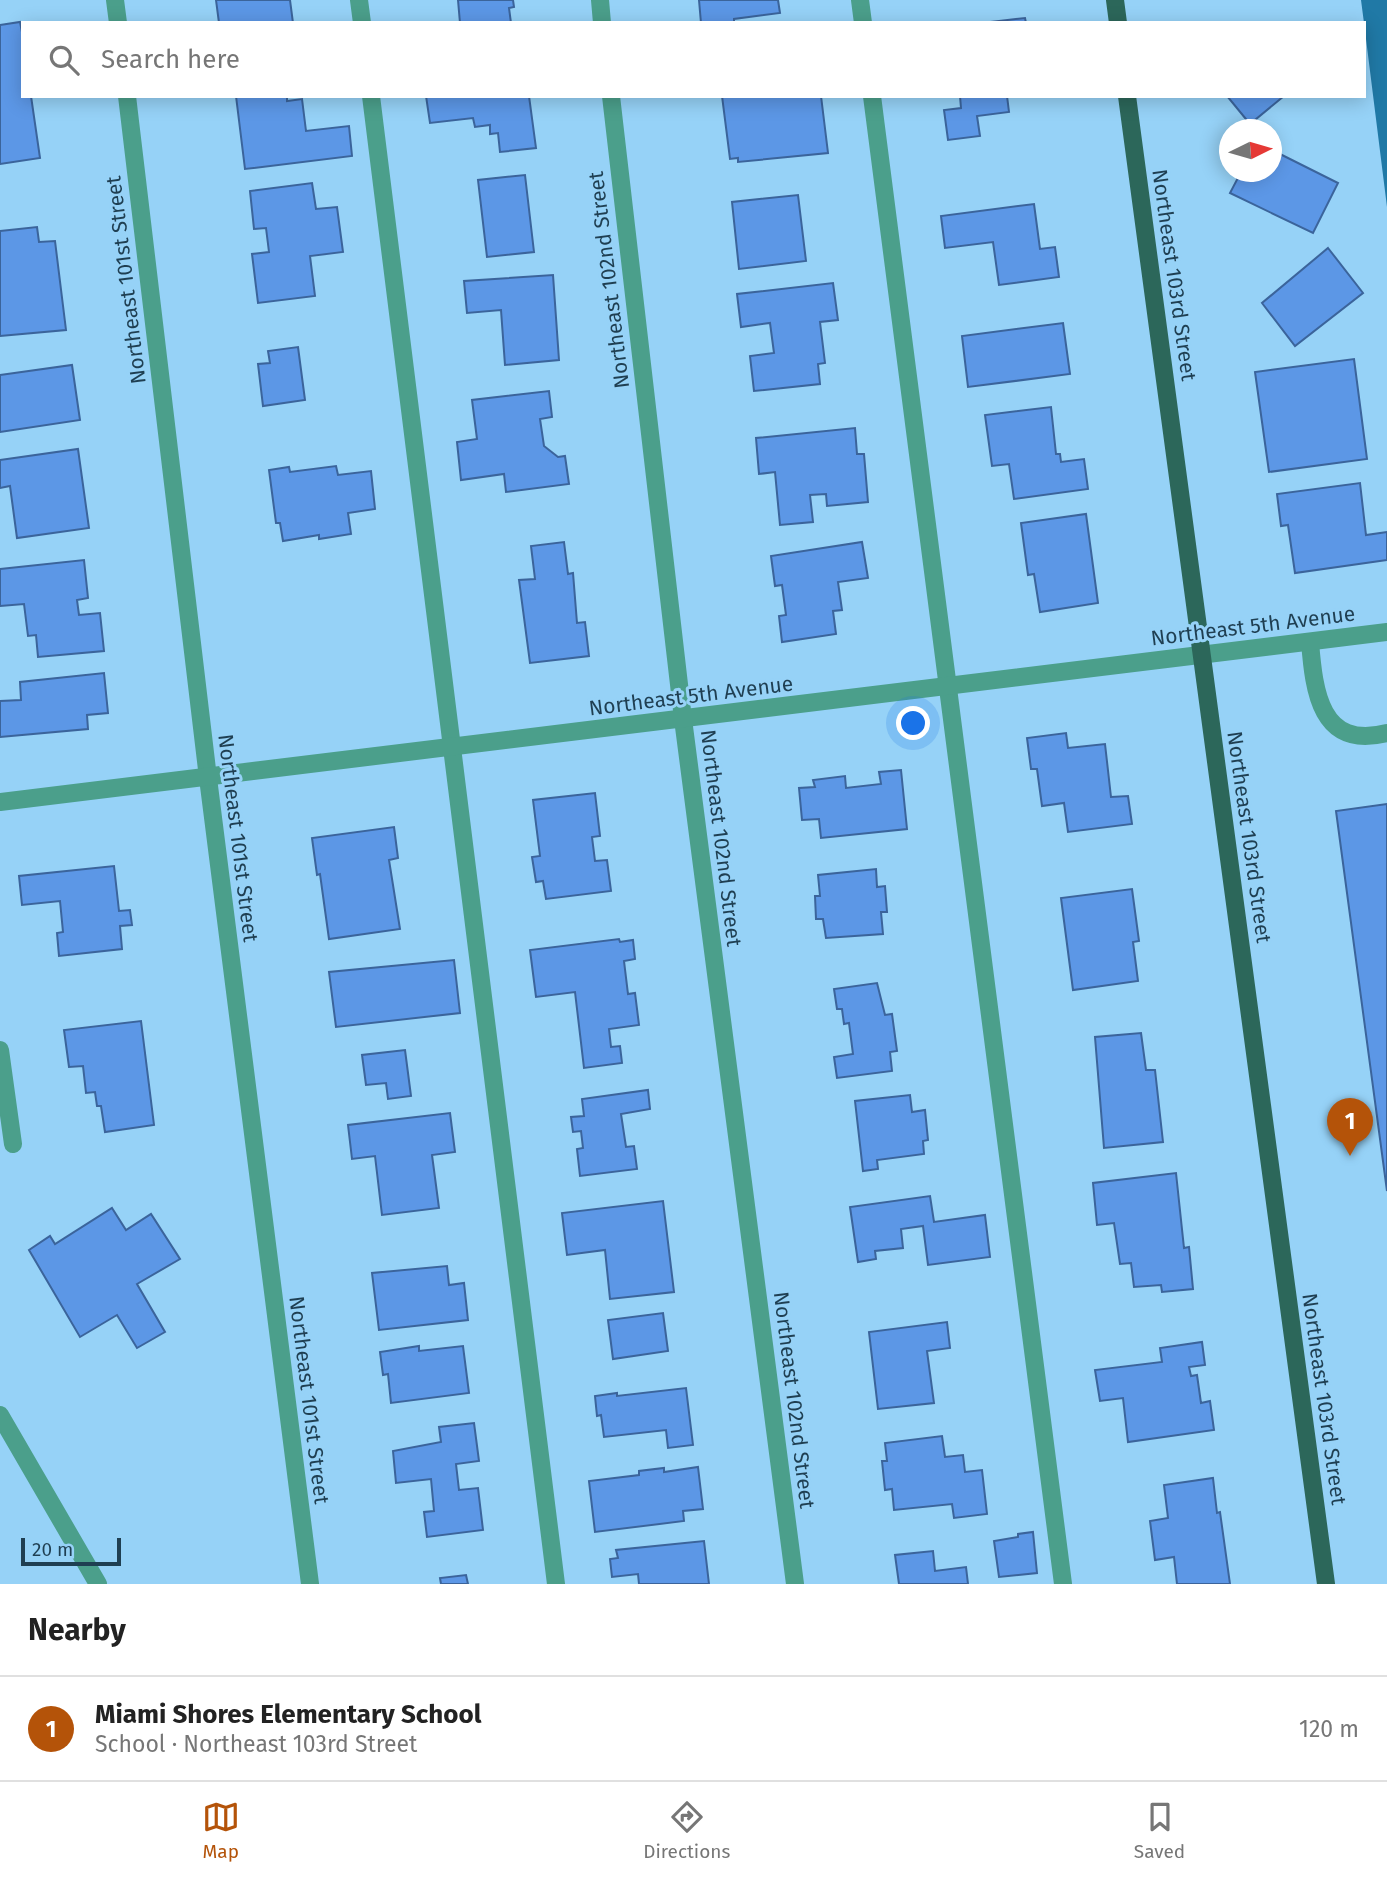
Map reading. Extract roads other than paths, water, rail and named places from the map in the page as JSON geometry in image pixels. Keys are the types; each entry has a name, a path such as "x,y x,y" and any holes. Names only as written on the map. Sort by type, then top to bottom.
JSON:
{"main road":[{"path":"1115,0 1118,21"},
{"name":"Northeast 103rd Street","path":"1127,98 1326,1584"}],"street":[{"path":"115,0 118,21"},
{"path":"359,0 362,21"},
{"path":"600,0 602,21"},
{"path":"860,0 863,21"},
{"name":"Northeast 101st Street","path":"127,98 208,778 310,1584"},
{"path":"371,98 556,1584"},
{"name":"Northeast 102nd Street","path":"611,98 683,719 795,1584"},
{"path":"872,98 1063,1584"},
{"name":"Northeast 5th Avenue","path":"0,802 1387,632"},
{"path":"1310,642 1316,694 1331,722 1359,736 1387,733"},
{"path":"0,1050 13,1144"},
{"path":"0,1415 98,1584"}],"water":[{"path":"1361,0 1387,0 1387,207 1366,21 1364,21"}],"place":[{"name":"Miami Shores Elementary School","path":"1350,1156"}]}
